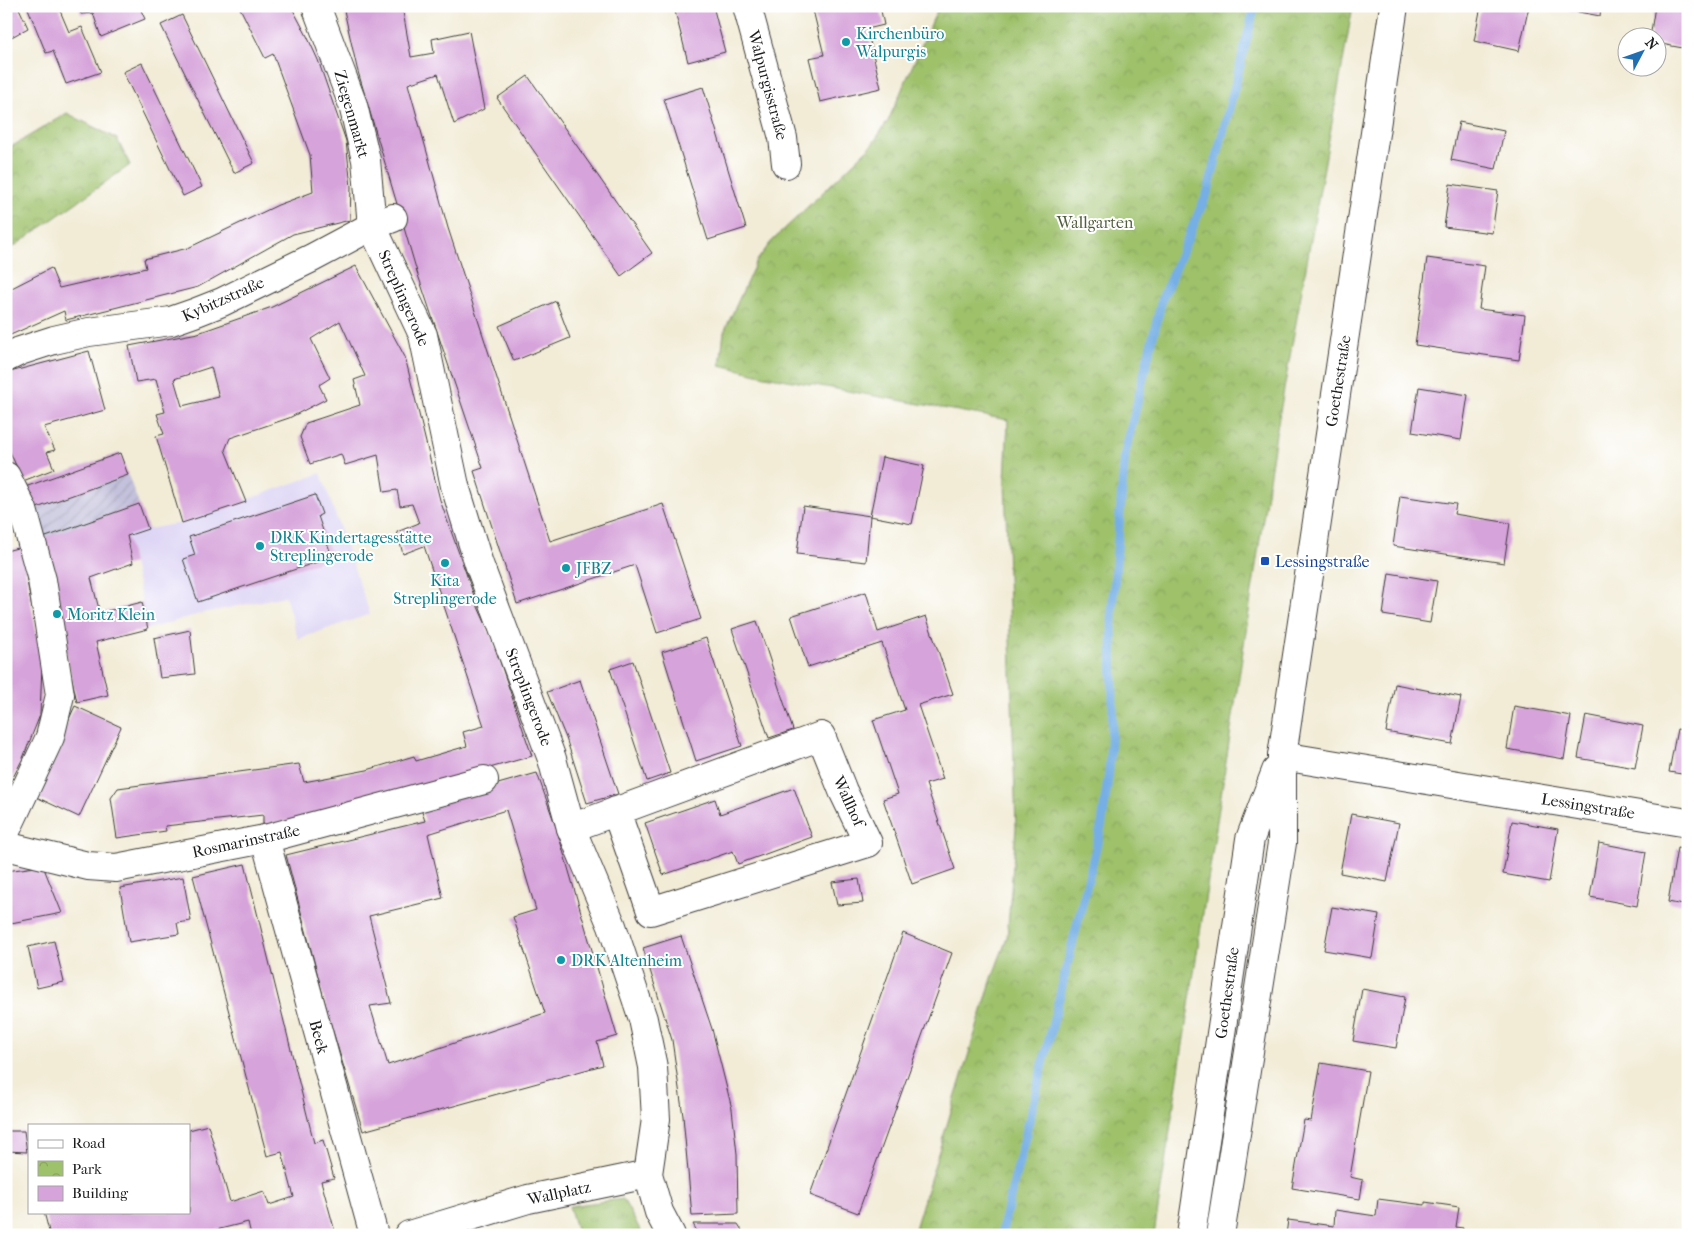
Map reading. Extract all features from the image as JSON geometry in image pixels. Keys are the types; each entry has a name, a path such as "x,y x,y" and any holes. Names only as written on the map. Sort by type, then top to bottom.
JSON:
{"street":[{"name":"Ziegenmarkt","path":"316,6 353,104 383,222"},
{"name":"Walpurgisstraße","path":"747,6 783,138 786,164"},
{"name":"Goethestraße","path":"1220,1235 1282,843 1282,756 1394,6"},
{"name":"Kybitzstraße","path":"6,358 20,351 63,338 179,318 222,302 383,222"},
{"name":"Streplingerode","path":"383,222 423,335 455,486 479,564 552,759 572,828 612,926 643,1018 653,1067 656,1119 648,1174"},
{"path":"6,476 23,510 42,580 60,695 50,737 6,831"},
{"name":"Wallhof","path":"572,828 616,811 821,736 843,792 868,843 651,911 616,811"},
{"name":"Goethestraße","path":"1191,1235 1250,839 1282,756"},
{"name":"Lessingstraße","path":"1282,756 1688,823"},
{"name":"Rosmarinstraße","path":"6,846 88,866 108,868 265,839 484,780"},
{"name":"Beek","path":"265,839 374,1235"},
{"path":"648,1174 659,1212 671,1235"},
{"name":"Wallplatz","path":"408,1235 528,1199 648,1174"}],"shaded area":[{"path":"120,453 148,529 52,563 25,487"},
{"path":"321,473 370,614 298,639 285,596 199,614 148,629 127,536 148,529 182,523"}],"green space":[{"name":"Wallgarten","path":"939,6 1353,6 1276,434 1154,1235 913,1235 993,975 1007,938 1016,828 1005,480 1008,420 765,376 720,365 724,332 756,262 771,242 871,146 888,121"},
{"path":"67,113 117,139 130,165 6,252 6,150"},
{"path":"623,1199 643,1235 578,1235 569,1206"}],"building":[{"path":"6,6 18,6 28,28 6,40"},
{"path":"27,6 58,6 69,32 82,27 101,72 66,84 53,51 46,53"},
{"path":"78,6 139,6 145,19 101,37 93,13 81,14"},
{"path":"239,6 291,6 307,36 318,60 346,141 351,187 350,220 293,234 198,287 66,320 64,311 6,337 6,291 51,268 59,288 146,268 144,259 188,248 278,205 313,192 310,155 273,54 265,58"},
{"path":"343,6 402,6 411,57 434,53 432,39 469,31 484,109 454,124 438,74 408,84 448,228 550,541 663,504 701,619 657,633 635,565 517,604 474,471 483,468 417,272 357,68"},
{"path":"692,6 713,6 725,52 688,62 675,11"},
{"name":"Kirchenbüro Walpurgis","path":"812,6 880,6 884,25 867,29 881,88 820,102 809,58 824,55"},
{"path":"1481,6 1529,6 1519,51 1474,41"},
{"path":"1547,6 1601,6 1600,16"},
{"path":"1655,6 1688,6 1688,49 1666,45 1666,28 1652,28"},
{"path":"182,15 254,163 234,173 161,25"},
{"path":"142,63 202,187 183,196 123,72"},
{"path":"528,76 652,253 621,276 497,98"},
{"path":"703,87 746,228 708,240 664,99"},
{"path":"1459,122 1504,131 1496,169 1451,160"},
{"path":"1450,184 1498,191 1492,233 1444,227"},
{"path":"1427,258 1485,266 1479,309 1525,315 1519,360 1415,345"},
{"path":"356,266 405,357 440,500 478,607 492,638 532,756 309,819 263,824 263,815 165,826 166,831 117,838 111,798 118,788 299,764 304,782 367,770 414,756 416,761 467,746 463,732 484,726 424,546 403,554 397,532 419,523 412,504 400,506 397,490 384,492 378,455 345,465 341,454 310,464 300,437 306,423 360,405 354,380 365,376 340,321 311,339 330,378 319,385 326,399 289,418 230,438 225,450 246,502 182,523 156,436 164,434 157,414 165,412 156,379 136,382 129,346 198,333 272,307","holes":["211,367 219,397 182,406 174,379"]},
{"path":"556,301 570,338 514,361 499,326"},
{"path":"89,351 105,410 44,427 55,450 47,452 54,469 23,481 6,443 6,373"},
{"path":"1419,387 1468,395 1461,440 1412,432"},
{"path":"120,453 128,475 34,509 25,487"},
{"path":"882,457 924,466 912,524 870,516"},
{"name":"DRK Kindertagesstätte Streplingerode","path":"315,495 322,514 318,516 332,557 198,602 183,559 195,555 189,537"},
{"path":"1400,496 1456,504 1454,514 1510,523 1504,563 1393,546"},
{"path":"139,504 148,529 127,536 133,563 91,578 100,613 142,602 148,629 96,642 108,695 77,702 47,566 52,563 43,538"},
{"path":"803,506 870,516 866,562 797,554"},
{"path":"21,547 42,665 40,715 23,758 6,791 6,551"},
{"path":"1389,573 1437,581 1430,623 1383,615"},
{"path":"866,592 878,632 926,616 953,694 918,705 943,779 926,784 955,869 912,884 883,799 898,794 873,720 905,710 882,643 808,667 791,616"},
{"path":"757,621 793,730 769,738 732,629"},
{"path":"190,630 195,674 160,678 154,638"},
{"path":"706,638 742,746 696,761 662,652"},
{"path":"633,661 670,773 647,781 610,669"},
{"path":"580,680 618,794 587,803 566,738 547,692"},
{"path":"1395,684 1461,697 1452,744 1386,732"},
{"path":"75,706 121,727 79,817 34,796"},
{"path":"1514,706 1571,716 1564,759 1507,749"},
{"path":"1586,715 1643,726 1635,768 1578,758"},
{"path":"1677,729 1688,731 1688,775 1669,772"},
{"name":"DRK Altenheim","path":"537,773 557,830 617,1036 597,1042 603,1065 363,1131 329,1018 286,855 425,821 420,806","holes":["506,810 536,910 513,917 545,1013 388,1065 370,1006 391,1003 369,916 443,898 428,834"]},
{"path":"794,788 812,837 738,864 733,851 663,875 645,823 715,799 720,814"},
{"path":"1351,814 1399,823 1387,882 1340,873"},
{"path":"1512,821 1558,829 1549,882 1503,874"},
{"path":"1599,843 1646,852 1637,906 1590,897"},
{"path":"1677,848 1688,850 1688,906 1668,902"},
{"path":"245,864 314,1143 323,1140 334,1178 321,1181 336,1235 251,1235 248,1222 196,1235 50,1235 45,1214 190,1214 190,1130 208,1125 230,1202 264,1191 269,1205 294,1197 282,1152 267,1156 193,876"},
{"path":"43,866 62,913 6,924 6,871"},
{"path":"183,877 191,921 177,923 179,934 129,942 120,888"},
{"path":"859,879 863,903 837,905 832,882"},
{"path":"1332,907 1379,915 1372,958 1324,950"},
{"path":"903,933 952,953 858,1213 810,1195"},
{"path":"681,936 712,1029 732,1109 737,1154 738,1214 692,1216 683,1116 672,1040 643,948"},
{"path":"54,941 64,982 37,988 28,947"},
{"path":"1362,989 1405,997 1396,1048 1353,1041"},
{"path":"1321,1063 1368,1071 1350,1177 1363,1180 1360,1199 1292,1188 1304,1120 1311,1121"},
{"path":"6,1131 24,1131 27,1152 6,1151"},
{"path":"1378,1199 1425,1205 1425,1202 1459,1207 1456,1227 1463,1228 1462,1235 1286,1235 1288,1220 1334,1226 1335,1210 1376,1216"},
{"path":"693,1224 738,1224 745,1235 699,1235"}],"waterway":[{"path":"1001,1235 1102,823 1109,771 1113,709 1112,611 1125,453 1162,299 1208,191 1255,6"}],"place":[{"name":"Kirchenbüro Walpurgis","path":"846,42"},
{"name":"DRK Kindertagesstätte Streplingerode","path":"260,546"},
{"name":"Lessingstraße","path":"1265,561"},
{"name":"Kita Streplingerode","path":"445,563"},
{"name":"JFBZ","path":"566,568"},
{"name":"Moritz Klein","path":"57,614"},
{"name":"DRK Altenheim","path":"561,960"}]}
